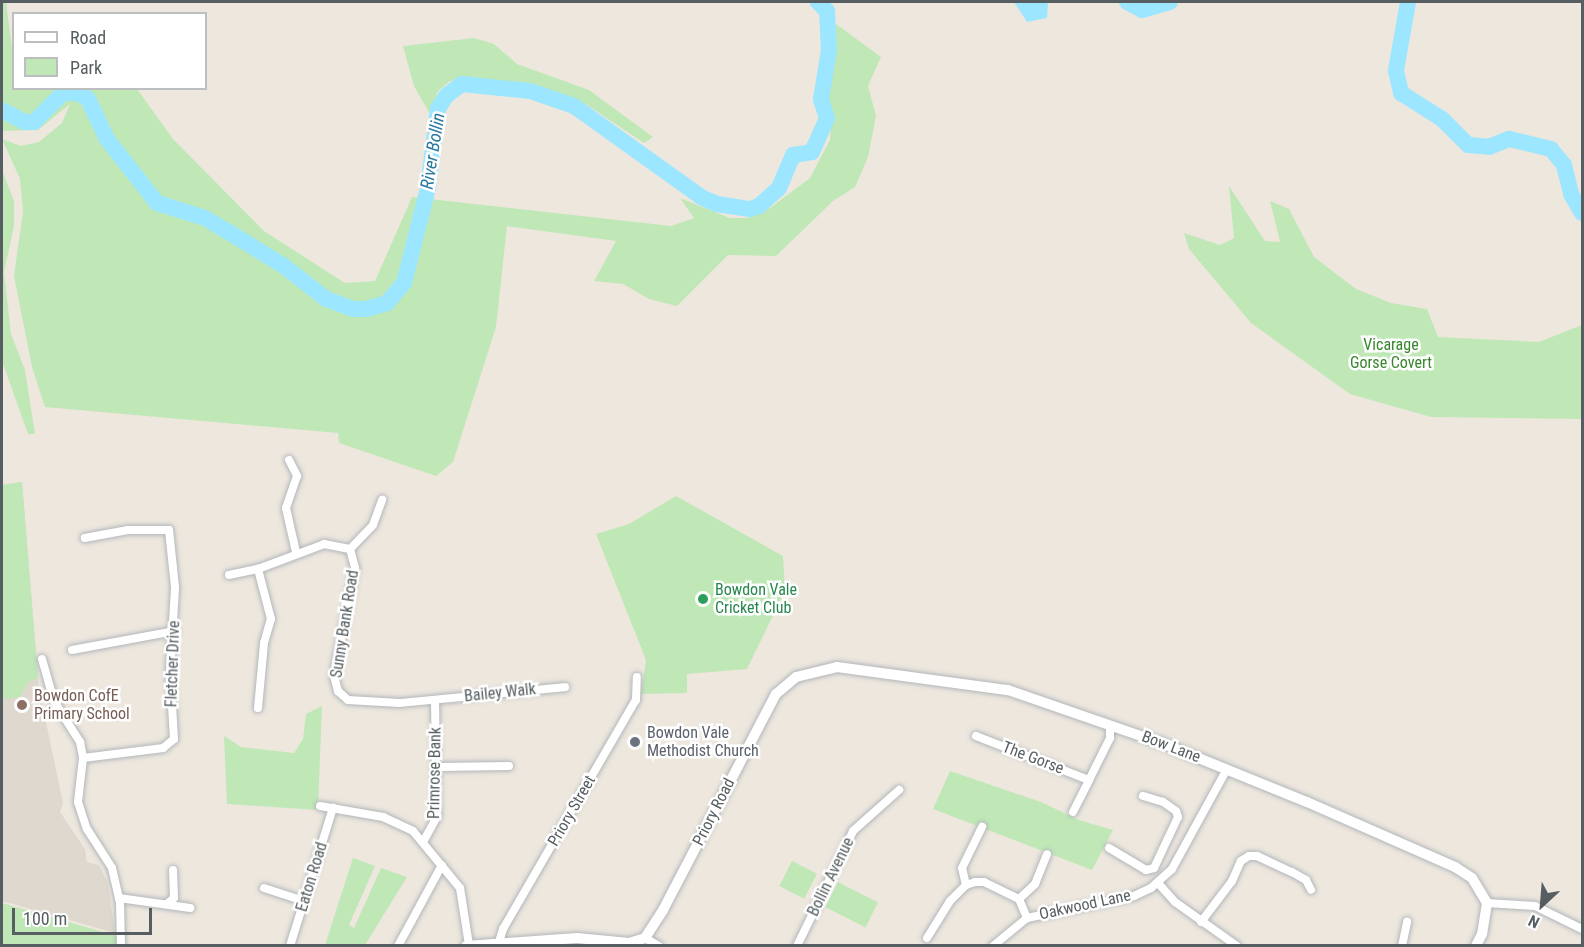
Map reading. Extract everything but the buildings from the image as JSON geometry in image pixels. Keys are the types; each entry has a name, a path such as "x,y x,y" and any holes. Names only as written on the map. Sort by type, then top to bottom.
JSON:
{"street":[{"path":"289,460 297,476 286,508 296,552"},
{"path":"350,549 373,525 382,500"},
{"name":"Fletcher Drive","path":"83,758 163,748 174,739 170,672 175,631 169,530 128,530 85,538"},
{"name":"Sunny Bank Road","path":"229,575 258,570 296,552 324,544 350,549 355,568 335,686 355,701 435,700"},
{"path":"258,570 271,619 264,643 258,708"},
{"path":"72,650 175,631"},
{"path":"42,659 54,701 75,731 83,758 78,802 87,830 112,868 119,898 122,945"},
{"name":"Bow Lane","path":"783,685 811,670 837,667 930,677 1008,690 1227,769 1455,867 1477,884 1487,903"},
{"name":"Priory Street","path":"499,942 503,929 636,700 637,677"},
{"name":"Priory Road","path":"640,942 663,910 770,703 783,685"},
{"name":"Bailey Walk","path":"435,700 565,687"},
{"name":"Primrose Bank","path":"423,842 437,817 438,767 435,700"},
{"path":"1072,812 1110,738 1110,725"},
{"name":"The Gorse","path":"976,736 1089,780"},
{"path":"438,767 509,766"},
{"name":"Oakwood Lane","path":"993,945 1027,918 1134,896 1158,883 1172,869 1227,769"},
{"name":"Bollin Avenue","path":"797,945 853,831 878,804 899,790"},
{"path":"1109,848 1151,870 1171,837 1178,818 1176,811 1150,795 1143,796"},
{"path":"320,806 391,820 413,831 460,888 468,945 577,938 659,945"},
{"name":"Eaton Road","path":"290,945 333,808"},
{"path":"966,885 962,868 982,827"},
{"path":"1171,837 1186,845"},
{"path":"1019,899 1035,884 1047,854"},
{"path":"1201,922 1241,861 1249,856 1257,856 1292,872 1306,880 1311,890"},
{"path":"398,945 442,865"},
{"path":"167,904 174,898 173,870"},
{"path":"927,938 950,901 966,885 984,882 1019,899 1027,918"},
{"path":"1158,883 1201,922 1237,945"},
{"path":"264,888 304,901"},
{"path":"119,898 190,908"},
{"path":"1476,945 1482,934 1487,903 1535,906 1582,929"},
{"path":"1402,945 1407,922"}],"shaded area":[{"name":"Bowdon CofE Primary School","path":"22,482 39,689 63,803 60,812 85,849 87,862 99,865 108,884 115,933 2,901 2,485"}],"green space":[{"path":"2,2 6,2 12,48 12,90 138,90 173,139 264,231 345,283 375,281 412,197 671,226 694,218 680,198 730,218 747,218 770,208 810,178 830,140 831,116 824,97 832,74 836,24 881,57 868,86 876,116 868,157 855,187 833,201 776,256 728,255 677,306 649,299 623,284 594,281 616,241 507,226 496,327 453,462 436,476 339,443 338,433 45,407 32,367 14,276 23,211 20,179 2,139 21,146 39,142 62,123 70,104 38,130 2,131"},
{"path":"474,38 494,44 517,64 589,90 653,137 644,143 587,105 529,86 483,78 450,81 438,91 430,114 414,86 403,46"},
{"path":"2,170 14,201 14,226 4,272 11,334 25,370 35,434 28,434 2,361"},
{"name":"Vicarage Gorse Covert","path":"1229,186 1265,241 1280,242 1270,201 1289,209 1314,257 1356,289 1391,303 1427,309 1438,337 1539,342 1582,325 1582,419 1431,417 1350,394 1251,323 1189,249 1184,233 1220,245 1234,238"},
{"path":"22,482 38,678 28,682 20,697 2,699 2,485"},
{"name":"Bowdon Vale Cricket Club","path":"676,496 783,556 785,591 747,669 687,674 687,693 641,694 646,660 596,534 629,524"},
{"path":"322,706 318,810 227,804 224,736 241,747 294,753 303,739 306,714"},
{"path":"950,771 1041,802 1079,820 1113,830 1092,870 933,809"},
{"path":"353,858 375,866 349,925 354,928 381,868 407,877 365,945 325,945"},
{"path":"792,861 817,874 804,899 779,886"},
{"path":"838,882 878,902 865,927 825,907"},
{"path":"2,903 117,936 116,945 2,945"}],"water":[{"path":"1014,2 1048,2 1047,18 1027,22"}],"waterway":[{"name":"River Bollin","path":"2,110 25,122 34,122 64,92 80,94 88,99 107,139 157,203 205,218 284,266 326,299 353,309 366,309 387,303 404,283 428,188 438,109 446,96 462,84 530,91 574,106 701,197 717,204 750,209 759,206 779,188 793,155 812,152 827,118 821,99 829,50 827,11 818,2"},
{"name":"River Bollin","path":"1127,2 1142,10 1170,2"},
{"name":"River Bollin","path":"1408,2 1396,71 1401,93 1442,119 1468,145 1489,147 1509,139 1551,149 1564,165 1571,194 1582,213"}],"place":[{"name":"Bowdon Vale Cricket Club","path":"703,599"},
{"name":"Bowdon CofE Primary School","path":"22,705"},
{"name":"Bowdon Vale Methodist Church","path":"635,742"}]}
